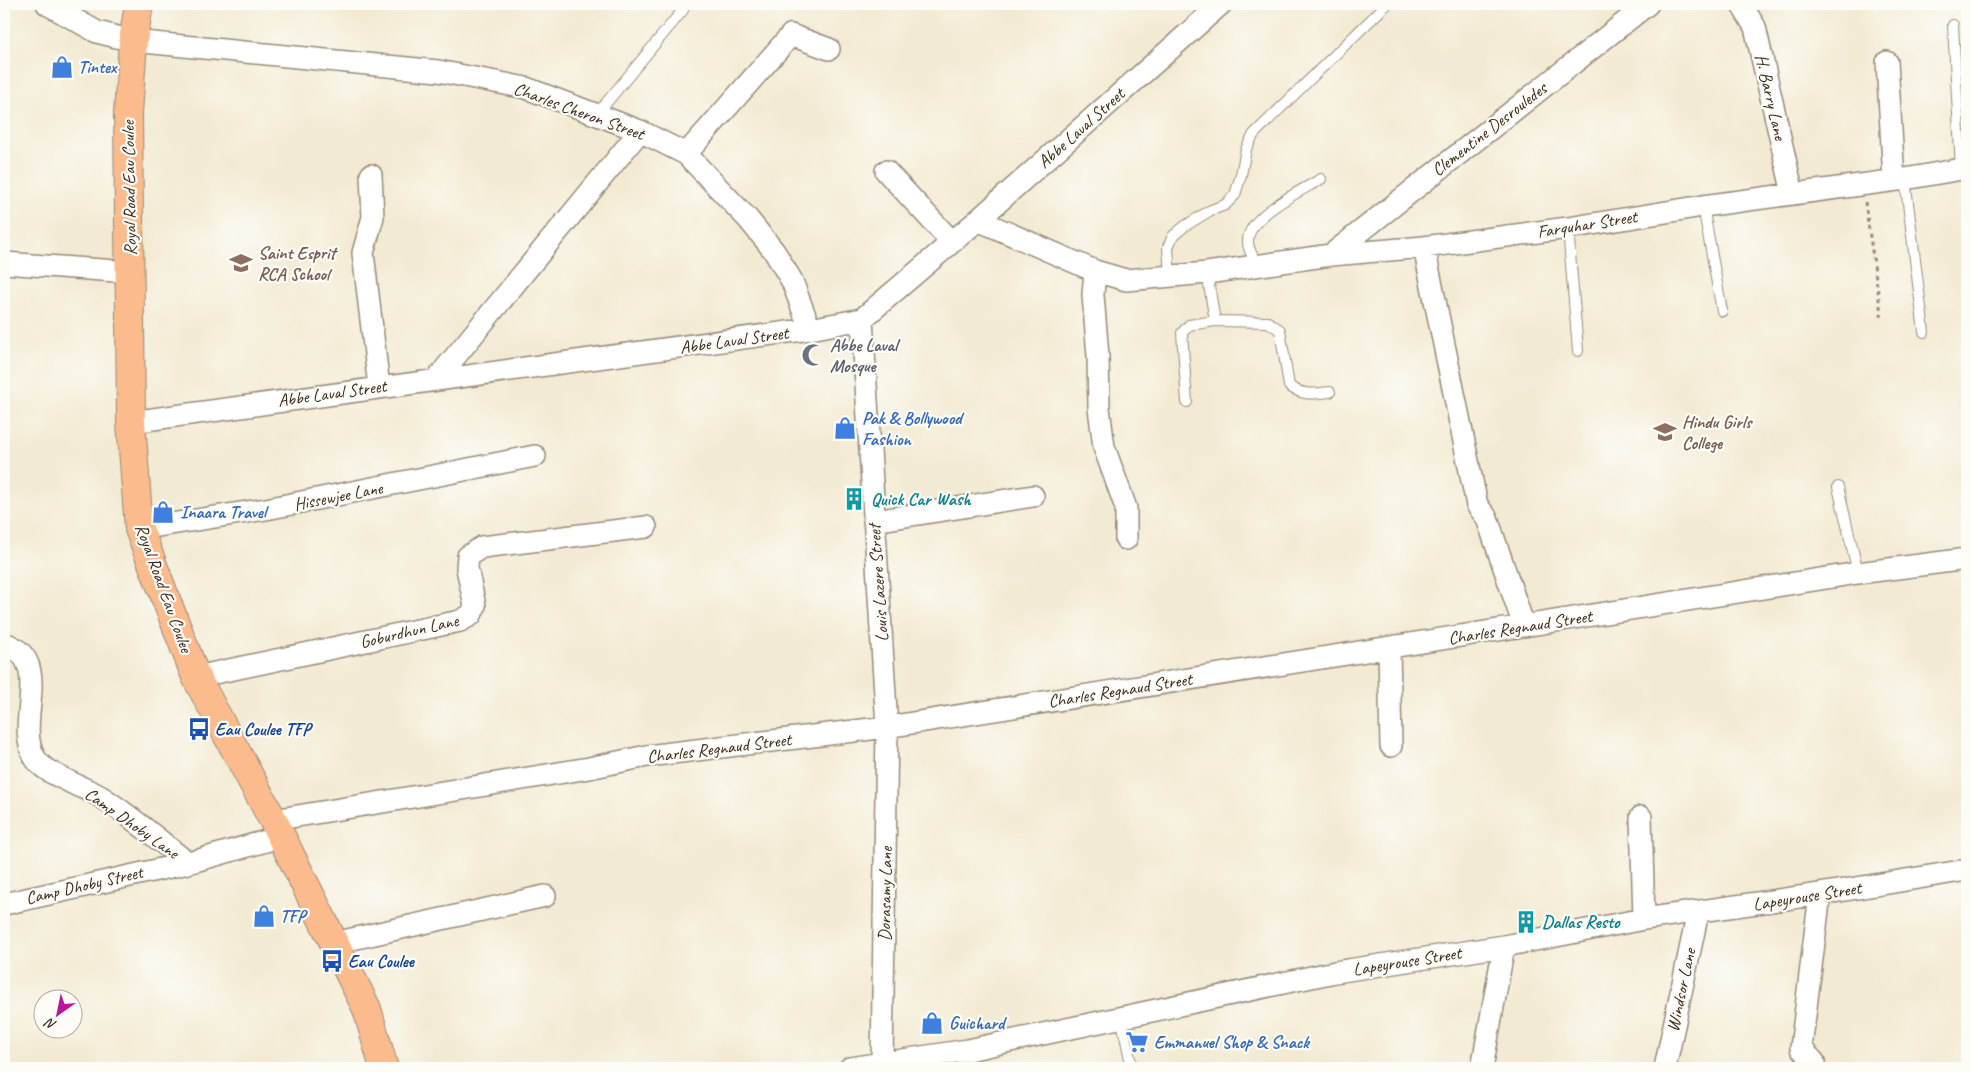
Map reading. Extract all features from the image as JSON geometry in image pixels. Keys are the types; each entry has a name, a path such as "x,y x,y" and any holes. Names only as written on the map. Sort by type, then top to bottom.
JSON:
{"main road":[{"name":"Royal Road Eau Coulee","path":"139,4 133,41 128,113 132,422 138,529 196,677 277,828 367,1009 384,1068"}],"street":[{"name":"Charles Cheron Street","path":"47,4 97,32 133,41 438,71 526,88 640,131 686,154 742,212 774,252 792,281 810,329"},
{"name":"Abbe Laval Street","path":"132,422 810,329 862,319 951,241 978,220 1221,4"},
{"name":"Clementine Desrouledes","path":"1331,254 1648,4"},
{"name":"H. Barry Lane","path":"1741,4 1755,27 1793,194"},
{"path":"686,154 791,35 829,50"},
{"path":"1887,62 1899,180"},
{"path":"436,380 640,131"},
{"name":"Farquhar Street","path":"978,220 1095,270 1126,280 1207,273 1258,267 1331,254 1424,247 1568,228 1703,206 1899,180 1964,168"},
{"path":"886,171 951,241"},
{"path":"371,175 373,217 363,254 379,387"},
{"path":"1424,247 1477,505 1487,518 1524,626"},
{"path":"4,263 130,272"},
{"path":"1095,270 1093,295 1098,356 1099,408 1104,446 1126,508 1126,539"},
{"name":"Louis Lazere Street","path":"862,319 887,727"},
{"name":"Hissewjee Lane","path":"138,529 340,495 536,456"},
{"path":"874,521 1033,496"},
{"name":"Goburdhun Lane","path":"196,677 460,621 472,615 475,606 467,568 468,556 482,547 646,526"},
{"name":"Charles Regnaud Street","path":"277,828 647,756 887,727 1858,573 1967,559"},
{"name":"Camp Dhoby Lane","path":"4,643 25,655 30,668 29,743 35,758 48,771 102,797 188,863"},
{"path":"1388,648 1391,746"},
{"name":"Dorasamy Lane","path":"882,1062 887,727"},
{"path":"1641,817 1644,919"},
{"name":"Camp Dhoby Street","path":"4,904 188,863 277,828"},
{"name":"Lapeyrouse Street","path":"850,1068 882,1062 968,1059 1121,1018 1335,972 1504,946 1644,919 1820,894 1967,870"},
{"path":"1814,1068 1814,1062 1801,1048 1820,894"},
{"path":"334,943 545,896"},
{"name":"Windsor Lane","path":"1665,1068 1698,912"},
{"path":"1482,1068 1504,946"}],"lane":[{"path":"1170,277 1168,247 1173,236 1184,226 1211,210 1225,205 1235,195 1246,149 1254,134 1387,4"},
{"path":"597,114 683,10"},
{"path":"1953,25 1964,168"},
{"path":"1258,267 1250,251 1248,241 1250,231 1260,217 1321,179"},
{"path":"1899,180 1924,332"},
{"path":"1703,206 1722,312"},
{"path":"1568,228 1578,351"},
{"path":"1207,273 1214,322"},
{"path":"1187,402 1182,333 1189,324 1214,322 1268,322 1280,330 1290,386 1306,394 1330,392"},
{"path":"1838,487 1858,573"},
{"path":"1121,1018 1132,1068"}],"path":[{"path":"1862,184 1882,320"}],"place":[{"name":"Tintex","path":"62,67"},
{"name":"Saint Esprit RCA School","path":"241,263"},
{"name":"Abbe Laval Mosque","path":"813,355"},
{"name":"Pak & Bollywood Fashion","path":"845,428"},
{"name":"Hindu Girls College","path":"1665,432"},
{"name":"Quick Car Wash","path":"854,499"},
{"name":"Inaara Travel","path":"163,512"},
{"name":"Eau Coulee TFP","path":"199,729"},
{"name":"TFP","path":"264,916"},
{"name":"Dallas Resto","path":"1526,922"},
{"name":"Eau Coulee","path":"332,961"},
{"name":"Guichard","path":"932,1023"},
{"name":"Emmanuel Shop & Snack","path":"1137,1042"}]}
